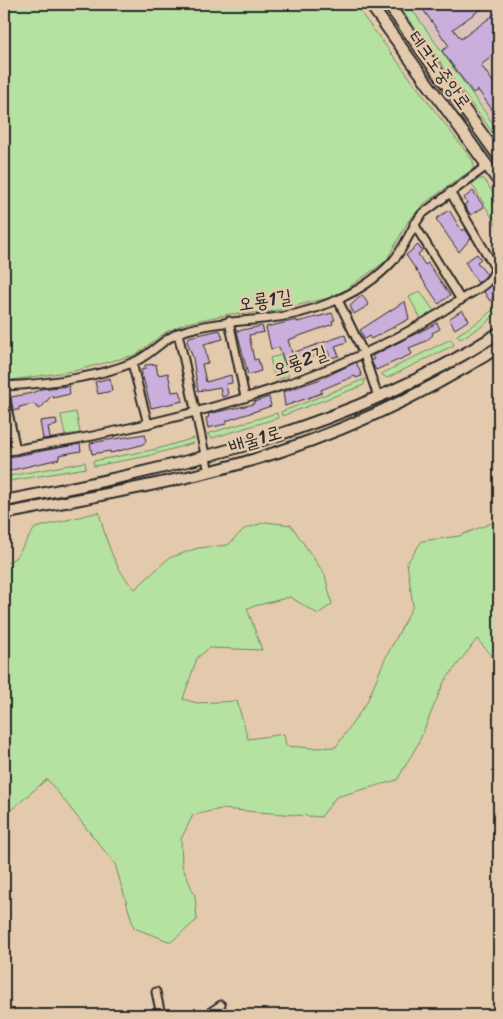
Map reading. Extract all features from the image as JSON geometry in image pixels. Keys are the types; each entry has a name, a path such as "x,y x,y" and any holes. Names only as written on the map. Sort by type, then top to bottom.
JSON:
{"main road":[{"name":"테크노중앙로","path":"370,4 499,182"},
{"name":"테크노중앙로","path":"388,4 499,157"},
{"name":"배울1로","path":"4,501 99,483 206,457 300,429 378,397 429,372 499,333"},
{"name":"배울1로","path":"4,514 209,472 303,443 382,411 439,384 499,347"}],"street":[{"name":"오룡1길","path":"4,386 50,382 132,363 144,358 178,334 229,322 264,319 338,300 369,281 393,262 414,224 431,206 488,165"},
{"name":"오룡2길","path":"4,452 148,424 245,397 330,369 416,327 490,281 496,268 450,192"},
{"path":"414,224 461,300"},
{"path":"338,300 363,352 378,397"},
{"path":"229,322 245,397"},
{"path":"178,334 209,472"},
{"path":"132,363 148,424"},
{"path":"4,393 16,450"},
{"path":"156,992 161,1015"},
{"path":"206,1015 220,1005"}],"shaded area":[{"path":"408,4 499,4 499,132 442,51"}],"green space":[{"path":"4,4 354,4 473,161 474,168 425,203 409,220 386,261 345,290 328,298 269,312 230,314 186,323 166,332 135,355 74,371 11,380 4,378"},
{"path":"397,4 408,4 499,132 499,141"},
{"path":"479,179 484,179 499,202 499,229 472,184"},
{"path":"420,291 434,311 421,319 409,297"},
{"path":"499,304 499,310 484,325 460,339 457,335 481,320"},
{"path":"451,339 454,345 387,378 381,374"},
{"path":"281,355 289,376 275,380 270,358"},
{"path":"365,379 364,385 282,416 281,412"},
{"path":"76,412 80,433 65,435 61,415"},
{"path":"277,413 278,418 212,438 207,434"},
{"path":"194,438 193,443 148,456 94,466 93,461 157,449"},
{"path":"85,462 86,468 4,482 4,477"},
{"path":"99,512 116,563 135,589 169,558 198,548 228,545 244,529 266,522 291,525 325,575 332,604 318,614 290,597 247,608 262,650 209,648 197,658 183,699 197,703 237,701 248,739 284,734 286,746 313,748 336,747 367,702 384,661 413,606 407,563 422,541 459,536 499,520 499,660 493,657 477,639 444,682 418,744 397,780 336,797 321,817 221,809 193,815 181,839 182,866 195,896 197,920 171,942 134,928 115,864 47,779 4,816 4,565 16,557 35,528"}],"building":[{"path":"419,4 488,4 453,29 461,39 499,11 499,51 481,65 495,85 499,81 499,119 478,90 473,93 442,51 449,46"},
{"path":"473,191 484,207 471,215 464,205 467,203 464,198"},
{"path":"449,210 462,231 465,229 471,238 459,252 436,219"},
{"path":"418,245 422,251 418,254 425,265 428,263 450,295 439,304 406,255"},
{"path":"477,254 481,259 477,262 487,275 478,283 465,262"},
{"path":"499,280 499,293 490,301 484,292"},
{"path":"362,295 369,305 354,314 350,306"},
{"path":"405,301 409,319 371,339 369,336 364,339 360,330"},
{"path":"462,310 469,320 455,329 449,319"},
{"path":"332,313 335,320 332,321 333,324 288,340 292,353 345,335 347,342 335,346 339,356 330,358 328,351 305,360 305,362 286,366 279,347 271,349 266,327 297,320 297,322"},
{"path":"437,323 440,329 432,333 433,335 426,341 409,348 412,354 376,370 371,361 374,359 372,356"},
{"path":"262,326 264,332 249,335 254,360 258,359 261,371 248,375 237,331"},
{"path":"220,330 223,339 204,344 208,363 202,364 206,382 231,375 232,383 226,384 228,395 222,397 220,387 198,391 193,358 187,341 189,337"},
{"path":"356,362 362,376 356,378 355,376 321,390 322,393 285,406 283,392 321,379"},
{"path":"156,364 158,375 168,373 172,392 180,391 183,401 151,408 141,370 145,369 145,365"},
{"path":"110,378 112,391 98,394 95,382"},
{"path":"69,386 70,394 53,398 52,395 40,409 33,404 19,407 19,410 13,410 11,397 32,393 41,389"},
{"path":"269,397 271,406 226,421 226,424 208,428 206,418 209,417 208,414 254,404 254,402"},
{"path":"56,419 57,425 48,427 50,438 43,439 40,421"},
{"path":"145,434 146,442 141,445 110,453 110,451 92,454 90,443"},
{"path":"80,444 81,451 59,455 59,459 4,472 4,458"}]}
